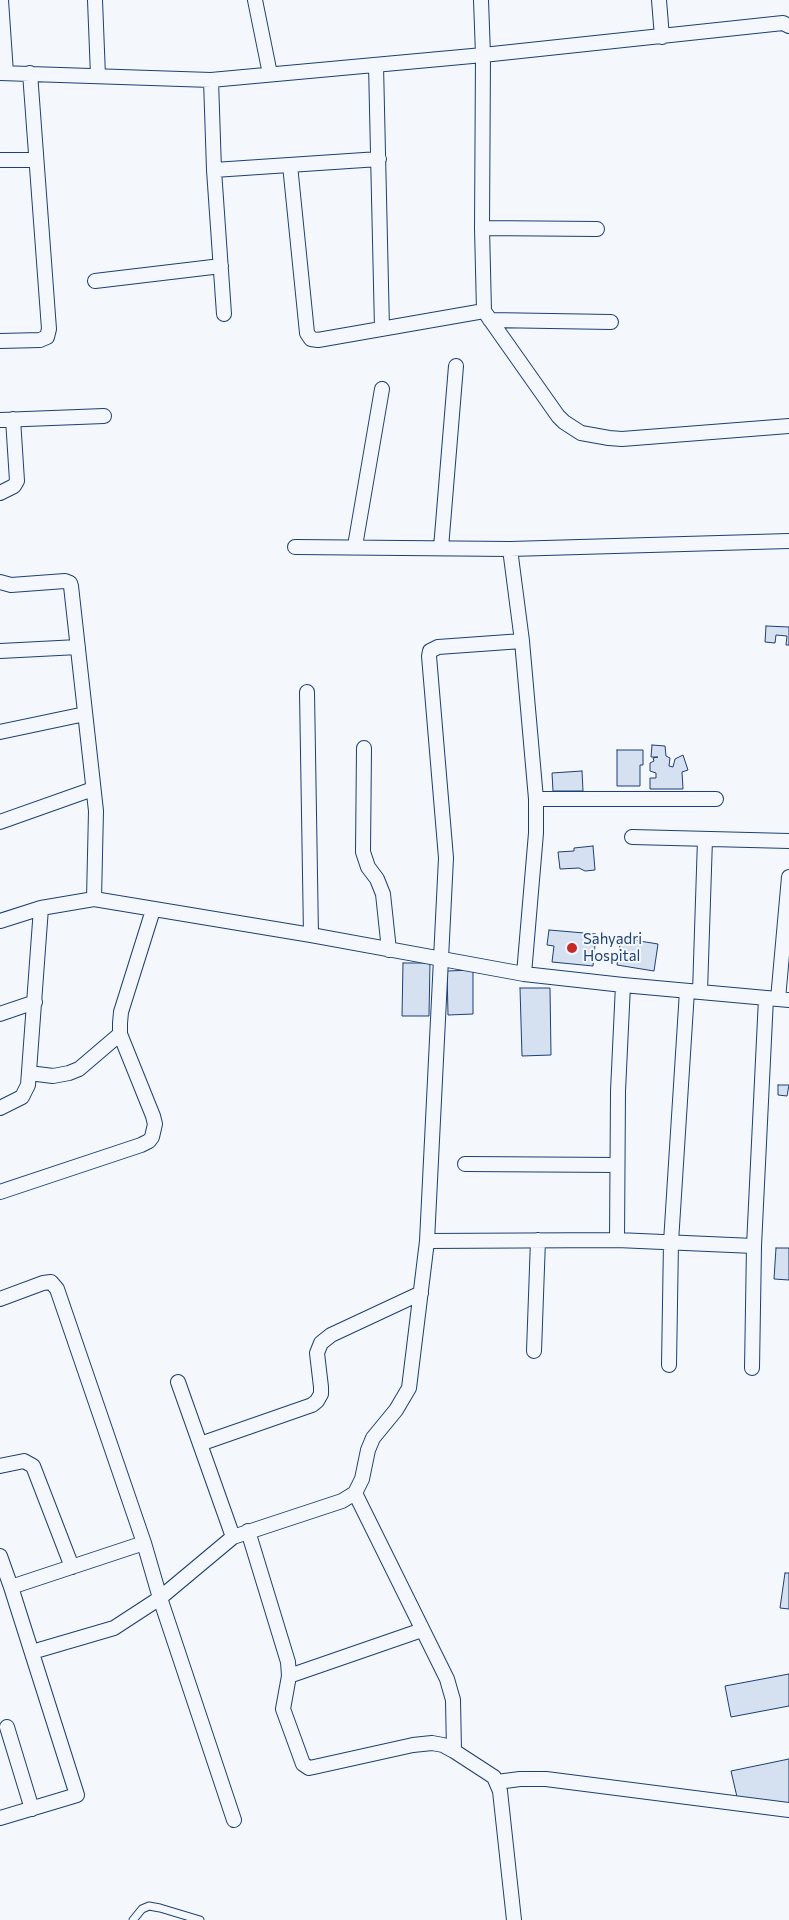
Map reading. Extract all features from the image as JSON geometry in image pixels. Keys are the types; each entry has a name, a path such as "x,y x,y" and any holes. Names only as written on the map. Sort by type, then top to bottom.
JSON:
{"street":[{"path":"2,0 3,73 211,80 784,24 789,26"},
{"path":"95,0 98,76"},
{"path":"255,0 270,74"},
{"path":"480,0 482,55 482,228 487,315 558,416 581,433 622,439 789,426"},
{"path":"659,0 662,37"},
{"path":"376,65 382,329"},
{"path":"0,341 40,340 49,334 30,73"},
{"path":"211,80 214,170 224,314"},
{"path":"214,170 379,159"},
{"path":"0,160 36,160"},
{"path":"290,165 308,336 311,339 318,340 382,329 487,315 611,322"},
{"path":"482,228 598,229"},
{"path":"95,281 221,266"},
{"path":"441,548 456,366"},
{"path":"355,546 382,389"},
{"path":"0,493 14,486 17,481 6,419 104,416"},
{"path":"295,547 510,548 789,541"},
{"path":"510,548 522,641 536,799 536,833 524,974"},
{"path":"0,582 11,585 61,580 70,583 96,811 94,899"},
{"path":"32,1652 109,1630 160,1598 233,1537 342,1501 355,1493 362,1479 368,1450 373,1438 396,1410 409,1388 426,1241 442,960 446,836 429,656 430,652 438,647 522,641"},
{"path":"0,651 78,647"},
{"path":"307,692 311,935"},
{"path":"0,732 85,714"},
{"path":"364,748 363,852 368,867 377,879 383,894 389,950"},
{"path":"0,822 93,789"},
{"path":"536,799 716,799"},
{"path":"632,837 789,841"},
{"path":"670,1365 671,1242 694,992 705,839"},
{"path":"752,1368 754,1246 789,877"},
{"path":"0,921 41,908 94,899 311,935 524,974 778,999"},
{"path":"0,1108 22,1097 26,1092 35,1002 41,908"},
{"path":"0,1192 141,1145 152,1137 155,1124 153,1116 120,1034 121,1012 153,910"},
{"path":"617,1240 618,1091 622,985"},
{"path":"0,1014 35,1002"},
{"path":"29,1073 53,1076 70,1073 79,1069 120,1034"},
{"path":"465,1164 617,1165"},
{"path":"534,1351 538,1240"},
{"path":"426,1241 617,1240 754,1246"},
{"path":"0,1299 44,1283 52,1282 54,1285 144,1543 160,1598 234,1820"},
{"path":"200,1444 312,1405 321,1394 317,1352 321,1343 330,1335 421,1293"},
{"path":"178,1382 233,1537"},
{"path":"0,1466 24,1461 33,1466 72,1567"},
{"path":"355,1493 447,1679 453,1700 454,1750"},
{"path":"248,1531 288,1662 289,1676 283,1709 300,1759 306,1767 314,1767 424,1743 443,1745 454,1750 494,1777 500,1790 514,1920"},
{"path":"12,1587 144,1543"},
{"path":"0,1556 12,1587 77,1795 0,1818"},
{"path":"289,1676 422,1630"},
{"path":"7,1727 32,1809"},
{"path":"497,1782 520,1779 546,1779 789,1810"}],"lane":[{"path":"133,1920 142,1909 150,1906 200,1920"}],"building":[{"path":"766,626 789,627 789,645 786,645 787,636 776,635 775,643 765,642"},
{"path":"652,745 665,746 666,756 670,758 669,766 673,767 675,759 683,755 688,770 682,772 683,789 650,789 650,778 656,778 656,773 650,771 650,763 654,761 653,758 658,757 651,757"},
{"path":"617,750 643,750 643,765 640,765 640,786 617,786"},
{"path":"582,771 583,791 553,791 552,773"},
{"path":"593,846 595,870 585,871 579,868 560,869 558,852 574,851 574,848"},
{"path":"549,930 596,934 593,966 552,962 554,946 547,945"},
{"path":"621,938 658,944 654,971 617,965"},
{"path":"403,963 430,963 429,1016 402,1016"},
{"path":"473,970 473,1014 448,1015 447,971"},
{"path":"520,988 550,988 551,1055 522,1056"},
{"path":"778,1085 789,1085 787,1096 778,1095"},
{"path":"776,1248 789,1248 789,1280 774,1279"},
{"path":"785,1573 789,1573 789,1609 780,1608"},
{"path":"789,1674 789,1706 731,1717 725,1686"},
{"path":"789,1759 789,1803 778,1805 737,1797 731,1771"}],"place":[{"name":"Sahyadri Hospital","path":"572,948"}]}
